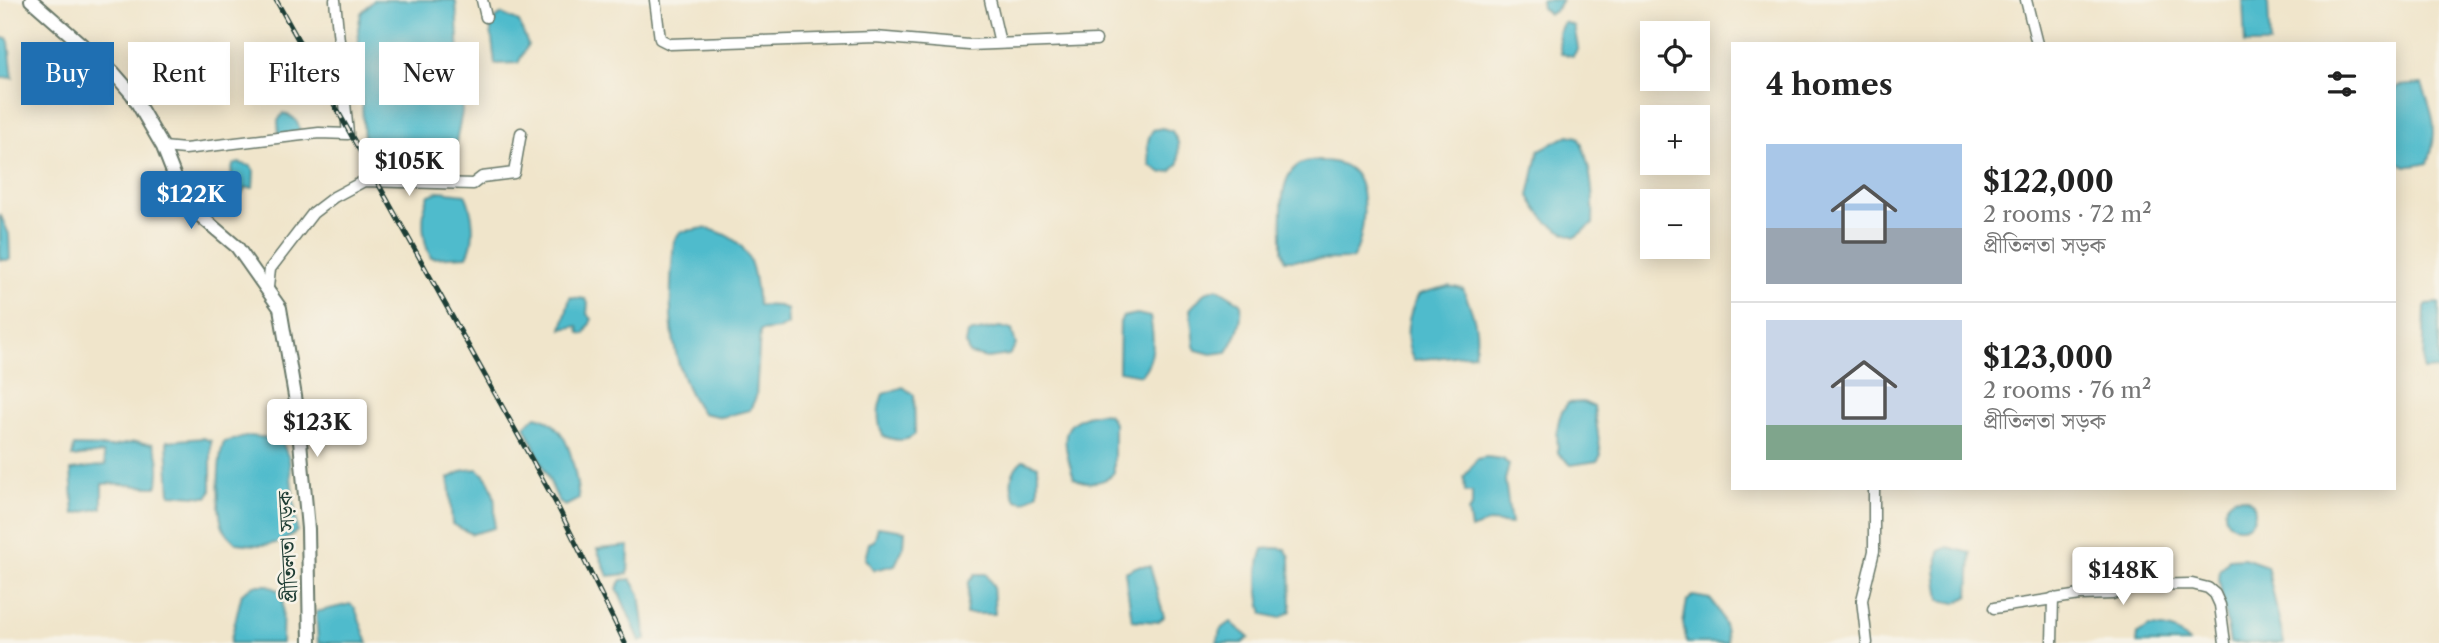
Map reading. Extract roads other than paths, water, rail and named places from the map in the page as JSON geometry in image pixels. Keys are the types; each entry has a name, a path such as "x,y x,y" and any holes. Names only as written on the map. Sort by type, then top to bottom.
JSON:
{"main road":[{"name":"প্রীতিলতা সড়ক","path":"31,0 113,72 132,94 163,147 186,202 237,247 268,287 280,308 297,408 311,572 310,643"}],"street":[{"path":"163,147 185,149 319,133 348,134 342,101 335,0"},
{"path":"482,0 486,17"},
{"path":"655,0 660,39 670,44 875,37 968,45 1096,40"},
{"path":"990,0 1000,43"},
{"path":"2026,0 2036,42"},
{"path":"268,287 270,269 280,253 301,231 313,213 334,197 364,181 473,184 482,177 514,173 522,133"},
{"path":"1867,643 1862,600 1874,551 1874,490"},
{"path":"1994,608 2053,598 2112,594 2138,585 2200,586 2216,594 2225,643"},
{"path":"2052,643 2053,598"}],"water":[{"path":"374,0 455,0 458,42 379,42 379,105 462,105 455,147 409,151 364,140 362,105 365,105 365,42 359,42 358,29 361,13"},
{"path":"1541,0 1562,0 1555,11 1549,14 1542,8"},
{"path":"2243,0 2265,0 2268,4 2270,42 2245,42"},
{"path":"502,14 519,22 528,45 518,63 495,64 490,23"},
{"path":"1564,22 1574,26 1578,48 1573,56 1561,54 1558,33"},
{"path":"0,38 7,38 9,42 13,78 0,77"},
{"path":"2422,84 2434,124 2428,163 2414,166 2401,164 2396,160 2398,86"},
{"path":"283,113 296,120 300,134 279,135 278,121"},
{"path":"1162,128 1172,131 1178,142 1179,163 1172,171 1162,173 1150,165 1148,147 1153,130"},
{"path":"1569,135 1578,137 1582,146 1589,168 1593,203 1593,224 1575,237 1559,230 1548,221 1529,196 1539,150"},
{"path":"1309,161 1342,164 1357,178 1364,214 1360,239 1352,259 1285,260 1282,250 1282,211 1285,184 1298,165"},
{"path":"239,163 251,166 254,171 253,188 245,188 241,195 232,190 235,185 231,176 233,165"},
{"path":"440,191 465,194 473,225 472,242 467,256 431,258 428,251 423,227 424,210 429,195"},
{"path":"0,214 9,234 10,260 0,260"},
{"path":"705,228 721,233 741,246 751,265 758,305 787,309 788,325 780,329 760,331 756,397 750,410 722,417 702,413 690,394 676,352 672,330 674,241 680,232"},
{"path":"1448,286 1463,289 1470,305 1476,329 1474,354 1414,360 1407,335 1415,301 1419,294"},
{"path":"1217,288 1241,303 1241,317 1227,352 1211,354 1196,350 1194,346 1190,309 1205,292"},
{"path":"570,297 585,299 588,303 587,314 592,319 585,334 579,333 578,326 562,329"},
{"path":"2439,303 2439,369 2423,370 2425,307 2427,304"},
{"path":"1137,314 1150,317 1153,348 1141,375 1119,371 1120,322 1123,317"},
{"path":"1000,327 1012,330 1016,345 1009,355 987,358 969,354 966,344 968,333"},
{"path":"903,387 914,395 915,434 904,440 883,436 879,420 883,394"},
{"path":"1583,402 1594,407 1601,455 1597,461 1571,465 1558,453 1559,420 1568,403"},
{"path":"1101,413 1108,414 1114,423 1114,472 1101,481 1079,480 1074,478 1070,465 1066,434 1076,421"},
{"path":"536,416 557,428 573,462 579,499 565,506 559,502 525,426"},
{"path":"249,436 281,439 289,459 297,531 276,543 236,543 222,525 218,483 224,442"},
{"path":"203,438 211,441 211,491 207,497 170,494 167,441"},
{"path":"135,442 153,444 159,466 156,487 102,484 102,508 74,514 71,470 106,465 103,453 72,457 74,446 111,447"},
{"path":"1477,459 1503,459 1509,465 1505,480 1511,524 1490,522 1471,529 1468,511 1472,507 1472,492 1465,492 1464,477"},
{"path":"1023,460 1038,466 1038,493 1024,502 1016,500 1012,484 1013,473"},
{"path":"478,469 492,488 495,504 494,528 472,534 452,524 449,478 465,470"},
{"path":"2240,497 2250,502 2255,512 2250,522 2240,527 2230,522 2225,512 2230,502"},
{"path":"878,527 905,531 904,546 895,565 874,570 865,559 869,543 874,541"},
{"path":"629,546 628,574 608,576 597,549"},
{"path":"1948,547 1971,553 1969,596 1956,603 1940,600 1936,571 1939,551"},
{"path":"1263,549 1285,549 1290,557 1291,611 1280,618 1263,614 1259,590 1258,573"},
{"path":"2244,558 2267,566 2284,643 2230,643 2219,580 2220,571 2229,559"},
{"path":"1138,566 1150,566 1164,617 1158,622 1132,620 1125,572"},
{"path":"975,574 986,574 993,586 995,614 966,614 969,582"},
{"path":"631,579 640,594 646,640 640,641 617,588 622,580"},
{"path":"254,585 268,585 283,593 282,643 230,643 242,593"},
{"path":"1693,596 1710,599 1718,609 1726,631 1727,643 1687,643 1683,623 1687,601"},
{"path":"350,604 355,608 368,643 318,643 316,612"},
{"path":"1231,622 1249,638 1242,643 1217,643 1220,630"},
{"path":"2148,627 2176,632 2189,643 2137,643 2138,634"}],"railway":[{"path":"276,0 557,505 625,643"}]}
